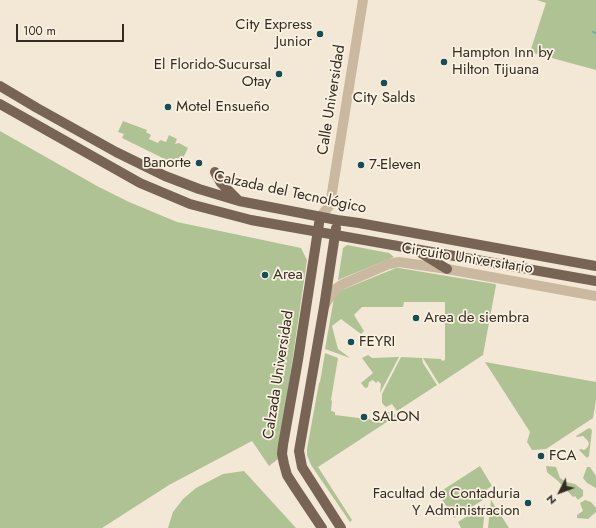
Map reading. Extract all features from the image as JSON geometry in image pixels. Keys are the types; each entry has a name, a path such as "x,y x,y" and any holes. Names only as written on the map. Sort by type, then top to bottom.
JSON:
{"main road":[{"name":"Calzada del Tecnológico","path":"0,86 116,152 165,176 199,189 239,201 320,217 596,266"},
{"path":"0,92 37,108"},
{"name":"Calzada del Tecnológico","path":"0,104 140,183 190,204 238,217 596,281"},
{"path":"215,172 221,183 239,201"},
{"path":"238,217 251,214 301,222 305,219 301,213"},
{"name":"Calzada Universidad","path":"320,217 282,454 287,475 322,528"},
{"name":"Calzada Universidad","path":"337,220 339,235 324,306 299,452 302,467 341,528"},
{"path":"339,235 346,228 375,230 381,227"},
{"path":"469,259 472,244"},
{"path":"416,250 447,269"}],"street":[{"name":"Calle Universidad","path":"330,205 363,0"},
{"path":"320,217 330,205 337,220"},
{"name":"Circuito Universitario","path":"324,306 329,296 338,287 389,264 399,262 447,269 596,296"}],"green space":[{"path":"537,0 596,0 596,70 530,52 546,3"},
{"path":"123,121 147,130 146,132 151,135 149,139 158,143 160,140 166,142 169,135 177,139 175,144 179,143 188,148 179,166 122,138 124,134 118,132"},
{"path":"0,131 97,186 129,202 177,222 301,248 307,260 278,459 269,466 252,441 169,485 102,528 0,528"},
{"path":"347,245 389,253 394,257 338,280 343,248"},
{"path":"396,268 496,285 483,355 439,384 423,358 441,359 442,361 445,360 445,302 404,302 403,307 362,307 354,315 364,331 361,334 341,319 332,326 338,349 350,358 325,349 334,298 337,294 342,290"},
{"path":"325,353 338,358 331,400 331,411 335,412 335,415 383,421 385,412 392,410 396,416 318,467 352,520 350,522 311,465 307,455"},
{"path":"368,355 372,358 399,357 380,393 381,384 378,381 376,383 373,380 369,382 368,387 365,388 361,383 373,373 362,358"},
{"path":"401,357 422,358 423,363 437,385 397,411 392,404 386,407 382,403 382,394"},
{"path":"485,362 596,382 596,400 593,418 546,449 532,450 527,442 530,432"},
{"path":"589,428 592,430 589,456 587,458 579,450 584,450 587,448 589,444 588,441 583,436 576,436"},
{"path":"480,466 492,486 487,489 486,498 454,518 438,493"},
{"path":"546,466 556,467 560,478 566,482 575,484 583,490 583,496 578,500 575,496 573,497 547,472"},
{"path":"587,467 590,467 596,476 596,488 587,483 583,478"},
{"path":"244,471 296,528 168,528 173,512 183,499 196,488 223,474"},
{"path":"491,500 509,528 488,528"},
{"path":"585,500 591,502 596,508 596,512 588,519 577,518 577,515 583,511 580,503"},
{"path":"485,505 483,528 461,528 458,522"}],"place":[{"name":"City Express Junior","path":"320,34"},
{"name":"Hampton Inn by Hilton Tijuana","path":"444,62"},
{"name":"El Florido-Sucursal Otay","path":"279,74"},
{"name":"City Salds","path":"384,83"},
{"name":"Motel Ensueño","path":"168,107"},
{"name":"Banorte","path":"199,163"},
{"name":"7-Eleven","path":"361,165"},
{"name":"Area","path":"265,275"},
{"name":"Area de siembra","path":"416,318"},
{"name":"FEYRI","path":"351,342"},
{"name":"SALON","path":"364,417"},
{"name":"FCA","path":"541,456"},
{"name":"Facultad de Contaduria Y Administracion","path":"528,503"}]}
